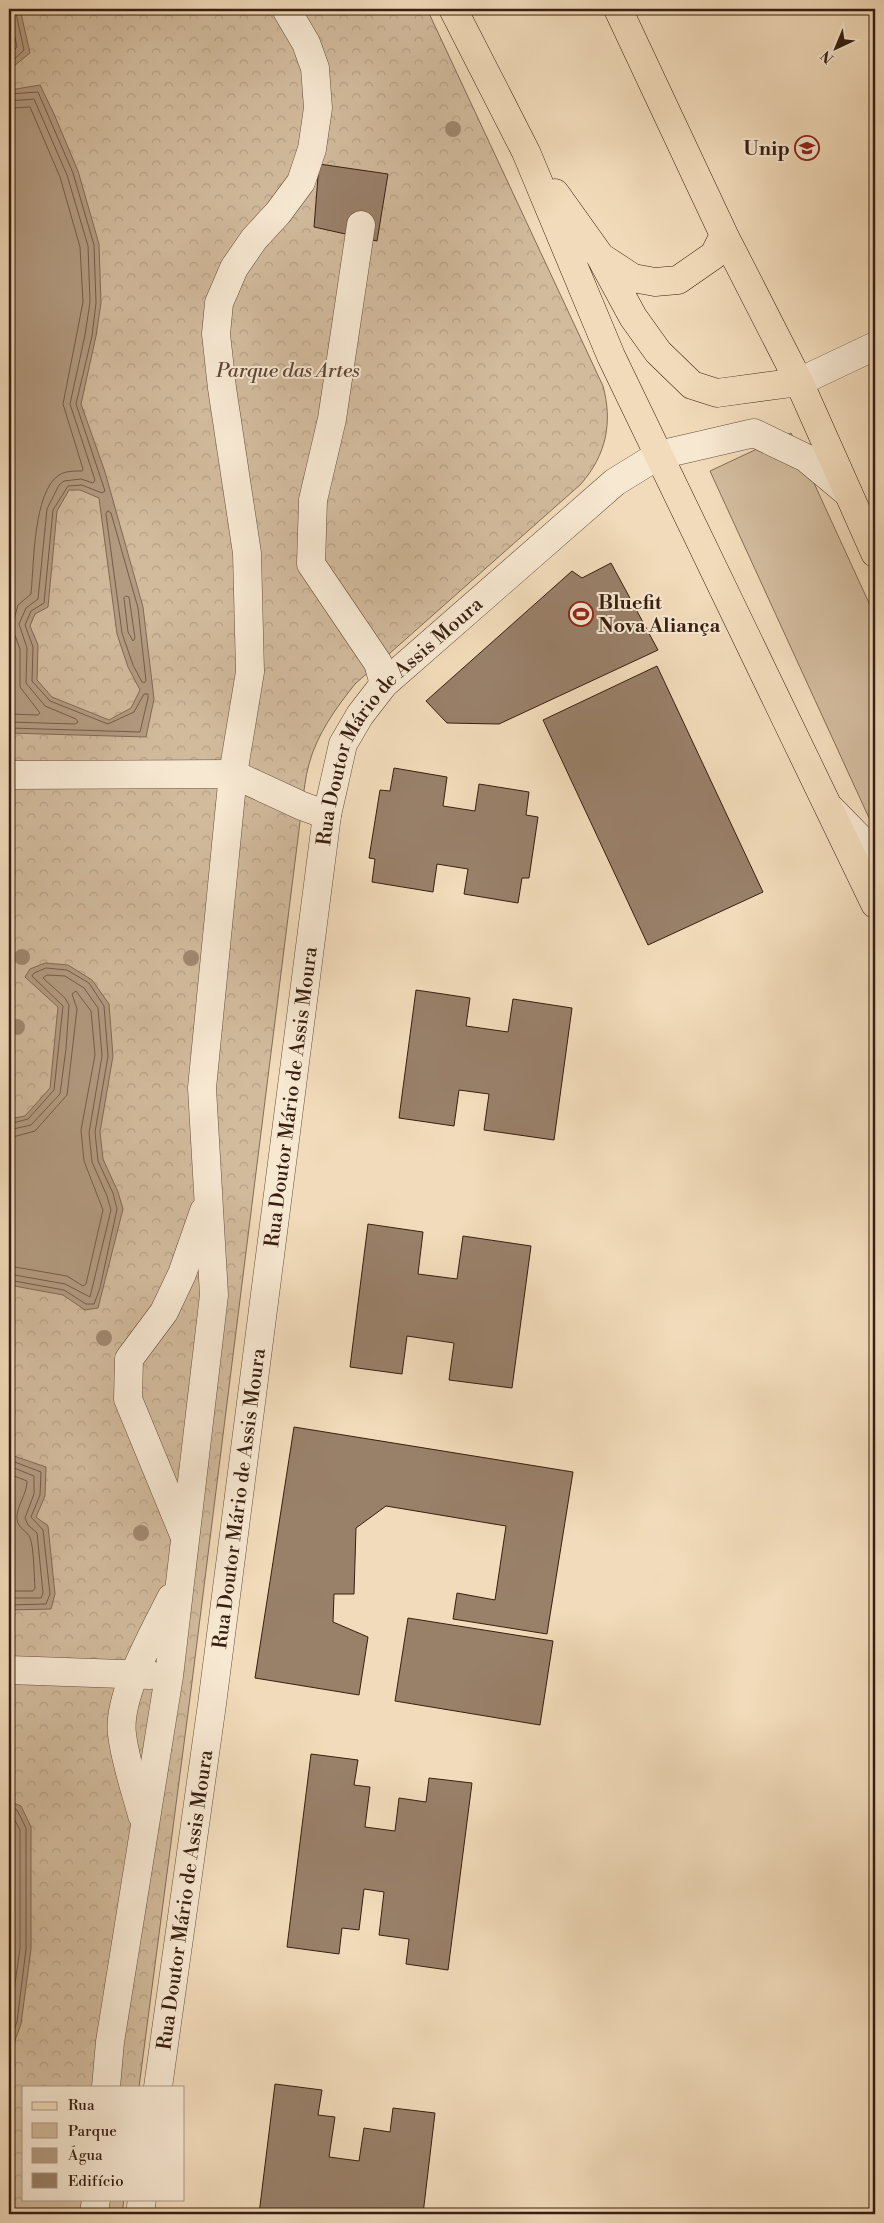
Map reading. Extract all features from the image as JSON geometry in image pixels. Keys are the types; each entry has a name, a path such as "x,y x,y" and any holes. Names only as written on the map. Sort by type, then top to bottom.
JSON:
{"main road":[{"path":"453,9 526,152 611,356 875,904"},
{"path":"618,9 724,235 799,382 875,553"},
{"path":"526,152 600,256 633,317 658,352 692,385 717,393 799,382"},
{"path":"600,256 634,278 655,282 678,280 714,255 724,235"}],"street":[{"path":"106,2086 110,2042 169,1676 214,1295 202,1088 234,774 250,672 247,552 222,388 216,334 219,303 234,268 254,239 278,213 300,182 312,148 318,108 315,68 306,43 286,9"},
{"path":"361,225 332,419 313,500 311,564 378,663 384,684"},
{"path":"799,382 875,346"},
{"name":"Rua Doutor Mário de Assis Moura","path":"158,2086 212,1704 327,816 342,744 360,715 384,684 615,482 659,455 754,433 806,458 848,493"},
{"path":"9,775 234,774 327,816"},
{"path":"827,804 875,854"},
{"path":"185,1536 128,1399 129,1359 164,1312 182,1274 209,1198"},
{"path":"145,1826 121,1732 125,1705 133,1675 180,1580"},
{"path":"9,1670 169,1676"},
{"path":"94,2214 96,2200"},
{"path":"140,2214 142,2200"}],"green space":[{"name":"Parque das Artes","path":"9,9 427,9 603,386 607,413 605,438 596,462 581,484 355,684 334,712 312,753 302,806 139,2086 22,2086 22,2200 124,2200 122,2214 9,2214"},
{"path":"791,433 875,616 875,831 710,471"}],"water":[{"path":"9,9 20,9 30,53 9,70"},
{"path":"9,75 10,90 40,85 78,171 99,244 101,303 96,336 81,404 105,472 143,607 154,699 146,737 9,733","holes":["69,490 80,490 99,498 117,634 128,667 140,690 131,708 109,720 52,697 37,680 38,645 30,626 35,614 48,607 57,511"]},
{"path":"45,963 68,965 92,980 109,1004 113,1056 100,1132 103,1159 118,1192 123,1209 98,1308 85,1310 63,1295 9,1285 9,1119 25,1116 50,1088 58,1007 25,977 30,969"},
{"path":"9,1449 14,1456 46,1467 45,1496 36,1517 48,1526 55,1594 51,1609 9,1610"},
{"path":"9,1801 21,1806 31,1827 31,1949 21,2024 9,2057"}],"building":[{"path":"319,164 388,174 377,241 314,227"},
{"name":"Bluefit Nova Aliança","path":"611,563 658,650 499,724 447,723 426,701 572,571 582,578"},
{"path":"657,666 763,892 648,945 543,720"},
{"path":"394,768 447,777 443,806 475,811 479,784 529,792 526,815 538,817 529,878 522,878 518,903 464,894 468,869 437,864 433,892 372,882 375,859 369,858 380,790 390,791"},
{"path":"416,990 470,998 466,1026 508,1032 513,999 572,1008 554,1140 484,1130 489,1094 459,1090 454,1126 399,1118"},
{"path":"368,1224 423,1232 418,1274 457,1279 463,1236 531,1246 512,1388 449,1380 454,1343 407,1336 402,1374 350,1367"},
{"path":"294,1427 573,1472 547,1634 453,1619 457,1593 495,1600 506,1526 386,1506 356,1528 354,1594 334,1594 333,1622 368,1637 359,1695 255,1678"},
{"path":"408,1618 553,1641 540,1725 395,1701"},
{"path":"311,1754 358,1760 354,1785 370,1787 365,1827 395,1831 399,1798 426,1802 429,1778 472,1783 448,1970 406,1964 409,1939 379,1935 384,1892 364,1889 359,1930 342,1928 339,1954 287,1947"},
{"path":"275,2084 322,2090 318,2115 335,2117 329,2157 359,2161 364,2128 390,2132 393,2108 435,2113 423,2214 259,2214"}],"place":[{"name":"Unip","path":"807,148"},
{"name":"Bluefit Nova Aliança","path":"581,614"}]}
